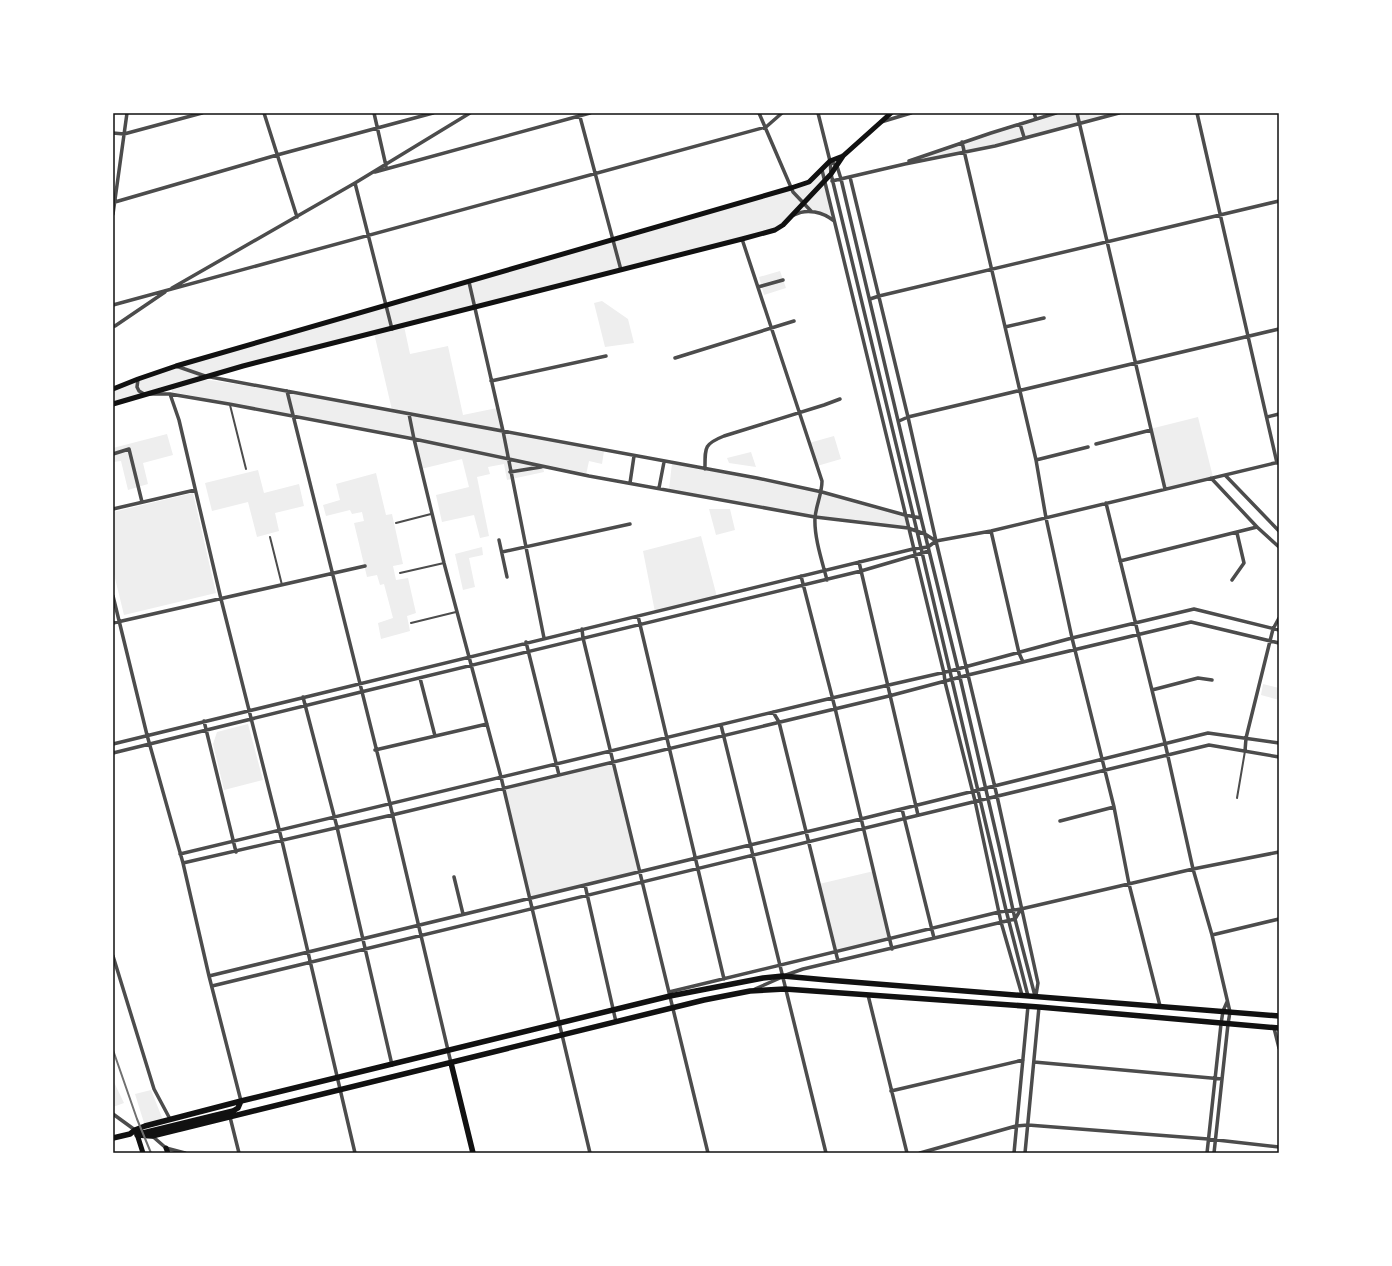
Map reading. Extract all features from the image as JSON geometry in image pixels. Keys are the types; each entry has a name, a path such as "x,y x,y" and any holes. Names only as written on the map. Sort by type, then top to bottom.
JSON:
{"main road":[{"path":"113,389 176,366 809,182 830,161 842,156 891,113"},
{"path":"113,404 205,376 775,230 783,225 831,174 842,156"},
{"path":"113,1138 136,1132 145,1126 170,1119 392,1065 669,994 763,978 783,976 1279,1016"},
{"path":"136,1132 150,1134 230,1117 704,1000 750,991 786,989 868,994 1028,1006 1277,1028"},
{"path":"1025,996 1028,1006"},
{"path":"1035,996 1039,1007"},
{"path":"451,1063 473,1153"},
{"path":"150,1134 233,1111 238,1108 241,1101"},
{"path":"136,1132 143,1153"}],"street":[{"path":"113,214 127,113"},
{"path":"113,133 124,134 202,113"},
{"path":"264,113 297,217"},
{"path":"374,113 387,169"},
{"path":"114,202 278,155 434,113"},
{"path":"115,326 168,290 371,174 470,113"},
{"path":"371,174 590,113"},
{"path":"759,113 796,197 811,211 834,221"},
{"path":"113,305 766,127 782,113"},
{"path":"818,113 830,161 832,181 981,800 1025,996"},
{"path":"880,123 911,113"},
{"path":"1034,113 1036,119"},
{"path":"905,164 962,142 1056,113"},
{"path":"1077,113 1134,364 1165,489"},
{"path":"832,181 905,164 995,146 1024,137 1119,113"},
{"path":"113,744 526,642 824,570 913,549 928,547 936,541 991,531 1278,463 1197,113"},
{"path":"579,115 621,270"},
{"path":"1020,124 1024,137"},
{"path":"962,142 1036,460 1046,518 1072,638 1114,807 1129,884 1160,1006"},
{"path":"830,161 837,166 841,179 986,788 1015,919 1035,996"},
{"path":"822,170 975,801 1001,922 1025,996"},
{"path":"850,177 997,796 1038,983 1035,996"},
{"path":"355,183 392,329"},
{"path":"870,299 992,268 1279,201"},
{"path":"790,217 800,212 811,211"},
{"path":"854,232 863,228"},
{"path":"742,239 822,481 822,492 815,517 816,531 827,580"},
{"path":"758,287 783,280"},
{"path":"469,282 503,431 544,638"},
{"path":"1005,327 1044,318"},
{"path":"675,358 794,321"},
{"path":"899,421 908,417 1279,329"},
{"path":"491,381 606,356"},
{"path":"176,366 205,376 822,492 921,518"},
{"path":"138,379 137,387 139,392 144,394 170,394 229,404 414,439 543,467 815,517 908,528 925,534 936,541"},
{"path":"287,391 375,750 390,804 451,1063"},
{"path":"170,394 179,420 221,599 282,841 355,1153"},
{"path":"705,469 706,447 712,441 824,406 840,399"},
{"path":"409,414 444,562 501,778 590,1153"},
{"path":"1267,417 1279,414"},
{"path":"1096,444 1150,430"},
{"path":"1036,460 1088,447"},
{"path":"113,454 129,450 142,502"},
{"path":"630,483 634,456"},
{"path":"659,488 664,462"},
{"path":"510,472 543,467"},
{"path":"1225,475 1279,531"},
{"path":"1212,478 1257,527 1279,547"},
{"path":"113,509 195,490"},
{"path":"1106,504 1165,744 1193,869 1212,936 1230,1012 1214,1153"},
{"path":"502,552 630,524"},
{"path":"1120,561 1257,527"},
{"path":"991,531 1019,652 1023,662"},
{"path":"1232,580 1244,563 1237,533"},
{"path":"499,540 507,577"},
{"path":"113,753 640,624 862,572 929,551"},
{"path":"859,562 918,815"},
{"path":"113,624 365,566"},
{"path":"801,576 835,708 892,949"},
{"path":"113,596 147,735 183,864 209,976 241,1101"},
{"path":"180,854 832,698 944,673 1072,638 1194,609 1279,630"},
{"path":"638,616 724,979"},
{"path":"1245,751 1246,738 1273,629 1279,618"},
{"path":"183,864 890,696 968,675 1191,622 1279,643"},
{"path":"582,629 708,1153"},
{"path":"526,642 559,775"},
{"path":"420,678 435,736"},
{"path":"1152,690 1198,678 1212,680"},
{"path":"304,697 305,706 335,818 392,1065"},
{"path":"773,712 779,722 838,961"},
{"path":"204,721 236,852"},
{"path":"375,750 487,724"},
{"path":"721,725 826,1153"},
{"path":"209,976 916,806 1208,733 1279,743"},
{"path":"212,986 532,910 587,895 753,856 1167,754 1209,745 1279,757"},
{"path":"1060,821 1114,807"},
{"path":"902,809 934,938"},
{"path":"669,994 724,979 1006,910 1021,909 1193,869 1279,852"},
{"path":"454,877 463,914"},
{"path":"585,885 616,1022"},
{"path":"750,991 783,976 803,969 1015,919 1021,909"},
{"path":"1212,936 1279,919"},
{"path":"113,956 154,1089 170,1119"},
{"path":"868,994 907,1153"},
{"path":"1207,1153 1221,1024 1223,1012 1228,1001"},
{"path":"1014,1153 1028,1006"},
{"path":"1025,1153 1039,1007"},
{"path":"1277,1028 1279,1048"},
{"path":"892,1091 1023,1060"},
{"path":"1034,1062 1222,1080"},
{"path":"113,1114 136,1132"},
{"path":"230,1117 239,1153"},
{"path":"920,1153 1016,1126 1028,1125 1208,1139 1279,1147"},
{"path":"145,1126 150,1134 167,1150 185,1153"}],"lane":[{"path":"229,404 246,469"},
{"path":"396,523 432,514"},
{"path":"270,536 282,585"},
{"path":"400,573 444,562"},
{"path":"411,623 457,612"},
{"path":"1237,798 1245,751"}],"shaded area":[{"path":"1056,113 1119,113 998,144 921,161 909,161"},
{"path":"827,165 830,173 824,181 834,221 818,213 806,211 801,212 790,217 779,228 766,233 404,326 410,354 448,346 463,415 497,408 503,431 604,451 602,464 589,461 586,475 543,467 544,472 507,480 504,464 488,467 490,474 477,477 489,536 480,538 474,515 442,522 436,495 469,487 462,459 421,469 414,439 423,440 172,392 172,387 193,380 209,380 286,392 446,421 392,410 374,333 242,365 113,403 113,390 138,379 175,366 791,189 809,182"},
{"path":"780,271 786,288 764,295 759,277"},
{"path":"602,301 628,319 634,343 605,347 594,303"},
{"path":"1198,417 1213,477 1165,489 1150,429"},
{"path":"167,434 173,455 143,463 148,484 128,490 121,461 113,462 113,448"},
{"path":"834,436 841,459 817,466 809,443"},
{"path":"751,452 756,467 729,463 727,458"},
{"path":"672,463 822,492 905,515 908,528 815,517 669,490"},
{"path":"258,470 264,493 299,484 304,506 275,513 279,531 257,537 248,502 212,511 205,483"},
{"path":"376,473 386,515 392,514 403,564 393,566 396,580 408,578 416,613 407,616 410,631 381,639 378,623 393,618 384,584 380,585 377,575 367,577 354,523 364,521 362,512 352,514 350,510 326,516 323,505 340,500 336,484"},
{"path":"193,493 216,593 124,615 113,570 113,512"},
{"path":"709,509 730,509 735,530 716,535"},
{"path":"701,536 717,597 655,612 643,551"},
{"path":"482,547 483,555 469,558 475,587 463,590 455,554"},
{"path":"1263,684 1279,688 1279,700 1261,695"},
{"path":"248,724 263,780 224,790 213,744 217,732"},
{"path":"613,762 640,872 529,898 503,788"},
{"path":"874,871 890,939 836,952 819,884"},
{"path":"113,1080 124,1103 113,1107"},
{"path":"151,1090 163,1120 145,1126 135,1094"}],"railway":[{"path":"113,1050 137,1119 151,1153"}]}
